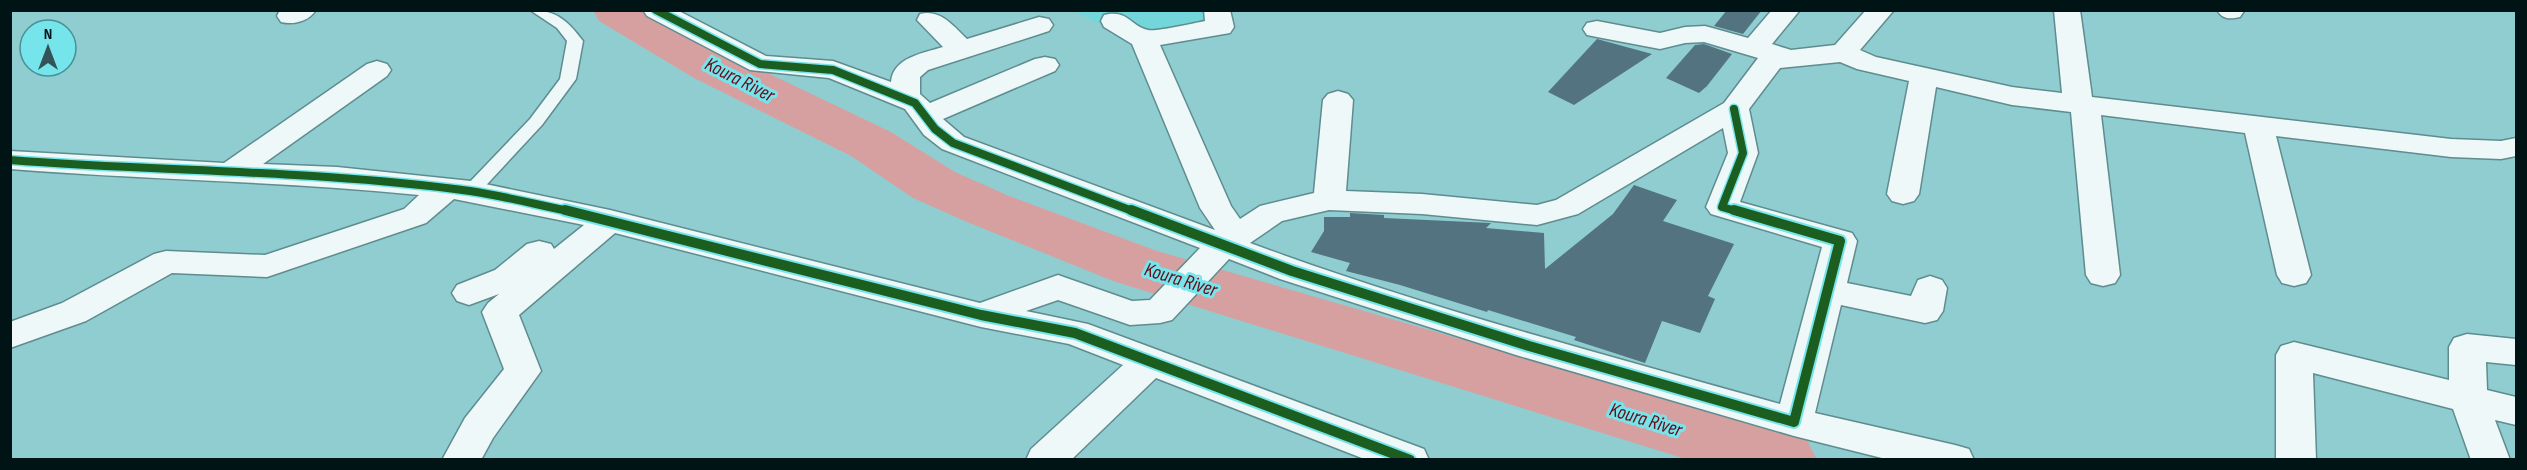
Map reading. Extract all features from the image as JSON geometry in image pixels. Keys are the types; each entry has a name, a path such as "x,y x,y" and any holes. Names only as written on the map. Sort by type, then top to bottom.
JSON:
{"street":[{"path":"656,10 760,64 833,70 862,80 915,107 935,129 953,143 1292,271 1529,346 1794,422 1955,459"},
{"path":"1144,39 1220,27 1217,10"},
{"path":"1754,48 1786,10"},
{"path":"1843,53 1881,10"},
{"path":"2067,10 2103,275"},
{"path":"930,20 964,51"},
{"path":"1114,21 1144,39 1216,208 1224,245"},
{"path":"915,107 906,74 918,64 1040,25"},
{"path":"1597,29 1660,41 1684,35 1705,34 1789,58"},
{"path":"981,315 1058,288 1130,313 1160,311 1224,245 1271,213 1329,200 1422,204 1537,215 1567,207 1734,109 1772,60 1789,58 1843,53 1867,63 2012,96 2451,148 2501,150 2517,147"},
{"path":"915,107 1045,65"},
{"path":"230,173 377,70"},
{"path":"1903,194 1924,76"},
{"path":"1329,200 1338,100"},
{"path":"1734,109 1743,153 1722,207 1840,241 1794,422"},
{"path":"2258,125 2295,275"},
{"path":"10,160 337,177 459,190 597,217 981,315 1075,333 1410,459"},
{"path":"10,336 74,312 166,262 193,261 267,266 415,216 459,190"},
{"path":"469,293 507,278 597,217"},
{"path":"461,459 479,428 524,371 500,312 597,217"},
{"path":"1829,291 1925,311 1930,288"},
{"path":"2491,459 2468,399 2467,347 2517,352"},
{"path":"2296,459 2294,356 2517,411"},
{"path":"1045,459 1150,362"}],"lane":[{"path":"459,190 536,122 568,79 575,41 562,25 537,10"}],"shaded area":[{"path":"1218,10 1213,28 1138,38 1109,29 1074,11"}],"building":[{"path":"1727,10 1762,10 1743,34 1714,26"},
{"path":"1597,39 1652,54 1574,105 1548,92"},
{"path":"1704,44 1732,54 1707,86 1699,93 1666,78 1695,45"},
{"path":"1634,185 1677,200 1663,221 1734,244 1708,296 1715,299 1700,333 1662,321 1645,363 1574,340 1576,337 1346,271 1350,263 1311,252 1324,231 1324,217 1350,217 1350,213 1384,215 1384,218 1491,223 1486,228 1544,233 1545,269 1613,214"}],"waterway":[{"name":"Koura River","path":"617,10 713,67 871,144 934,185 988,209 1135,266 1781,460"}],"cycle path":[{"path":"656,10 760,64 833,70 862,80 915,103 935,129 953,143 1292,271 1529,346 1794,422 1840,241 1722,207 1743,153 1734,109"},
{"path":"10,160 85,166 337,177 471,191 583,214 981,315 1075,333 1410,460"}]}
